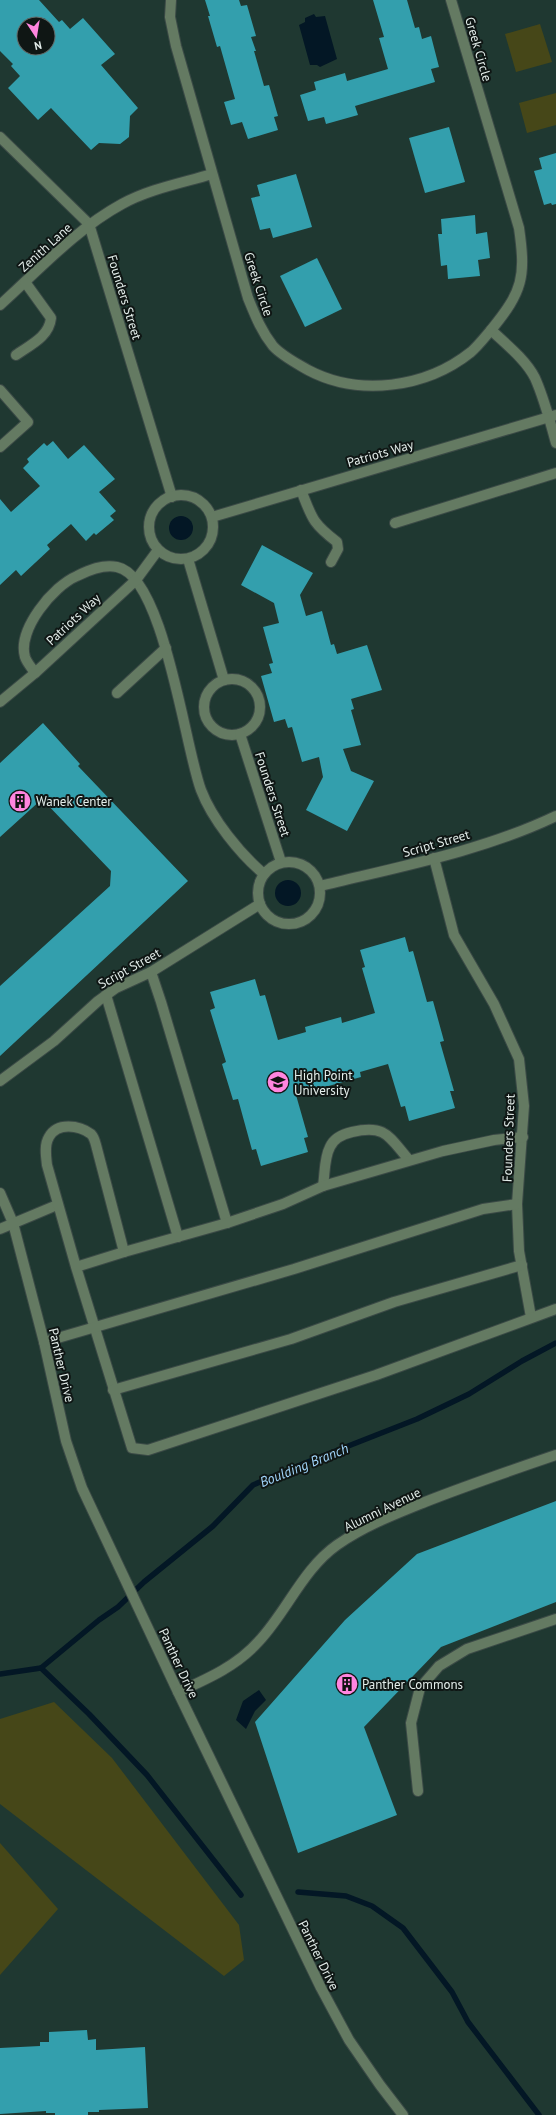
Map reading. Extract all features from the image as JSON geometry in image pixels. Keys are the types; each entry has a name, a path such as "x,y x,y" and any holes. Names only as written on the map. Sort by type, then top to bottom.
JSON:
{"street":[{"name":"Greek Circle","path":"171,0 170,17 176,46 248,298 259,326 274,347 294,362 322,377 347,384 376,387 408,382 451,366 472,352 511,307 520,284 523,256 518,228 451,0"},
{"name":"Founders Street","path":"0,137 89,224 172,497"},
{"path":"89,224 123,203 147,193 212,174"},
{"name":"Zenith Lane","path":"0,305 89,224"},
{"path":"16,355 44,335 50,328 51,318 25,282"},
{"path":"491,330 521,359 534,377 553,416 556,443"},
{"path":"0,390 28,422 0,448"},
{"name":"Patriots Way","path":"212,517 553,416"},
{"path":"395,523 556,473"},
{"path":"301,490 313,520 336,542 338,550 331,562"},
{"path":"182,495 191,497 207,508 212,517 213,528 211,538 206,547 198,554 188,559 178,559 167,556 158,550 152,541 149,531 150,519 154,510 162,502 172,497 182,495"},
{"name":"Patriots Way","path":"0,702 35,673 136,580 158,550"},
{"path":"188,559 224,680"},
{"path":"35,673 25,657 25,643 34,616 51,593 74,576 99,567 118,567 136,580 150,602 166,648 201,791 220,825 247,859 264,874"},
{"path":"116,693 166,648"},
{"path":"224,680 238,680 248,684 255,690 259,699 260,709 256,723 249,730 240,734 230,735 216,730 209,723 204,714 204,705 209,691 216,684 224,680"},
{"name":"Founders Street","path":"240,734 281,862"},
{"name":"Script Street","path":"320,886 434,858 531,828 556,816"},
{"name":"Founders Street","path":"434,858 454,935 494,1004 519,1059 524,1106 523,1137 517,1204 519,1251 531,1317"},
{"path":"291,861 310,869 316,876 320,886 318,906 305,920 295,924 284,924 274,920 265,914 260,904 258,894 259,883 264,874 272,866 281,862 291,861"},
{"name":"Script Street","path":"0,1081 54,1041 116,988 150,972 260,904"},
{"path":"150,972 161,1002 227,1223"},
{"path":"106,995 178,1237"},
{"path":"124,1252 96,1145 92,1135 82,1129 68,1126 57,1129 48,1137 46,1149 47,1165 57,1205 132,1448 148,1450 376,1375 556,1309"},
{"path":"323,1186 329,1147 335,1139 346,1134 368,1128 378,1129 388,1135 409,1160"},
{"path":"76,1267 227,1223 283,1204 323,1186 409,1160 472,1144 523,1137"},
{"name":"Panther Drive","path":"0,1193 13,1223 44,1342 72,1465 114,1559 336,2018 380,2085 404,2115"},
{"path":"44,1342 294,1269 482,1208 517,1204"},
{"path":"0,1229 57,1205"},
{"path":"113,1390 283,1341 394,1302 522,1265"},
{"name":"Alumni Avenue","path":"178,1692 211,1677 235,1662 258,1642 313,1568 337,1545 376,1523 408,1509 470,1484 556,1455"},
{"path":"418,1791 411,1723 420,1688 439,1666 467,1649 556,1618"}],"shaded area":[{"name":"High Point University","path":"0,0 556,0 556,2115 0,2115"},
{"path":"540,24 552,62 516,72 505,34"},
{"path":"556,93 556,125 527,133 519,103"},
{"path":"54,1702 112,1758 239,1925 244,1960 224,1976 0,1804 0,1719"},
{"path":"0,1843 58,1909 0,1975"}],"water":[{"path":"314,14 316,17 325,16 337,59 320,67 317,65 310,65 299,25 305,22 305,18"},
{"path":"181,516 190,519 193,528 190,537 181,540 172,537 169,528 172,519"},
{"path":"288,880 297,884 301,893 297,902 288,906 279,902 275,893 279,884"},
{"path":"259,1690 266,1700 255,1711 246,1729 236,1720 243,1701"}],"building":[{"path":"0,0 39,0 54,16 16,16 16,56 56,56 56,19 59,22 62,20 70,29 83,18 115,54 101,65 138,108 130,116 129,137 120,144 99,143 91,150 51,108 38,120 8,88 20,76 11,66 13,64 0,51"},
{"path":"205,0 239,0 241,6 247,5 256,36 251,37 256,51 254,51 264,86 269,85 278,116 274,117 278,130 248,139 242,122 231,125 224,102 235,99 220,46 217,47"},
{"path":"373,0 407,0 415,28 419,27 422,39 431,36 439,67 431,69 435,82 355,106 358,115 326,124 324,117 308,121 300,95 316,90 314,82 345,73 347,81 388,69 379,38 384,37"},
{"path":"449,127 465,182 425,193 409,138"},
{"path":"556,153 556,204 552,205 551,203 544,205 534,171 542,169 539,158"},
{"path":"296,174 312,227 273,238 270,228 260,230 251,198 260,196 257,185"},
{"path":"475,215 476,234 487,232 490,258 478,260 480,276 448,279 447,265 441,266 438,234 442,234 441,219"},
{"path":"317,258 342,309 305,327 280,276"},
{"path":"53,441 68,459 84,445 115,479 99,492 116,511 110,516 114,520 96,535 94,533 86,541 71,524 47,545 50,549 21,576 16,570 0,585 0,499 11,512 40,486 23,468 29,462 27,459 44,443 47,446"},
{"path":"262,545 313,573 300,595 306,616 322,611 331,645 334,644 337,654 367,645 382,690 351,699 354,709 351,710 361,745 343,749 351,771 374,781 347,831 306,810 323,777 319,757 302,762 292,727 288,728 285,719 274,722 261,676 272,673 269,664 273,663 263,627 279,623 274,603 241,585"},
{"path":"43,723 80,764 78,766 188,881 0,1056 0,986 110,886 111,871 42,799 0,837 0,763"},
{"path":"405,937 409,952 413,951 427,1002 433,1001 444,1041 440,1042 454,1091 450,1091 455,1108 409,1121 405,1106 401,1107 388,1064 360,1072 361,1077 296,1095 308,1137 304,1138 308,1152 261,1166 256,1149 252,1150 238,1099 233,1100 222,1064 226,1062 210,1010 215,1008 210,992 255,979 260,996 265,995 278,1040 306,1032 305,1027 341,1017 342,1023 375,1013 362,968 365,967 360,950"},
{"name":"Panther Commons","path":"556,1501 556,1602 441,1647 364,1727 397,1815 298,1853 255,1722 345,1620 417,1554"},
{"path":"87,2030 88,2040 96,2039 96,2050 145,2047 148,2108 99,2110 99,2112 88,2112 88,2115 55,2115 55,2113 46,2113 46,2111 0,2114 0,2048 40,2046 40,2042 49,2042 49,2032"}],"waterway":[{"name":"Boulding Branch","path":"0,1674 41,1668 99,1620 118,1607 144,1582 213,1526 253,1485 417,1419 469,1394 522,1361 556,1343"},
{"path":"41,1668 89,1714 147,1775 241,1895"},
{"path":"298,1892 346,1896 372,1906 403,1928 452,1992 468,2022 539,2115"}],"place":[{"name":"Wanek Center","path":"20,801"},
{"name":"High Point University","path":"278,1082"},
{"name":"Panther Commons","path":"347,1684"}]}
